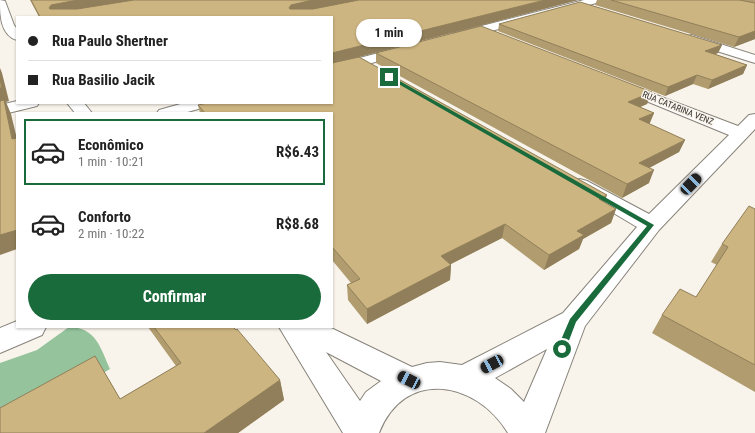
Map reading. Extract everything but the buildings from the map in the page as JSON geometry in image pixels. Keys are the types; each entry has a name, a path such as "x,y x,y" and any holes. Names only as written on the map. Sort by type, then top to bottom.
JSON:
{"street":[{"path":"564,0 579,4 599,6"},
{"path":"0,1 8,26 16,35"},
{"path":"444,40 579,4"},
{"path":"481,30 503,39"},
{"path":"682,36 755,59"},
{"path":"333,69 421,46"},
{"path":"362,62 382,73"},
{"name":"RUA CATARINA VENZ","path":"607,80 748,126"},
{"path":"0,110 27,104"},
{"path":"76,104 83,112"},
{"path":"169,112 200,104"},
{"path":"527,433 573,321 651,225 748,126"},
{"path":"568,178 651,225"},
{"path":"465,379 573,321"},
{"path":"0,341 30,328"},
{"path":"293,328 362,433"},
{"path":"305,328 409,380"},
{"path":"362,433 372,410 388,392 409,380 433,376 446,376 465,379 484,388 501,400 516,416 527,433"}],"green space":[{"path":"68,328 78,328 86,331 96,340 110,369 2,433 0,430 0,363 37,350"}],"route":[{"path":"389,77 651,225 573,321 562,349"}]}
